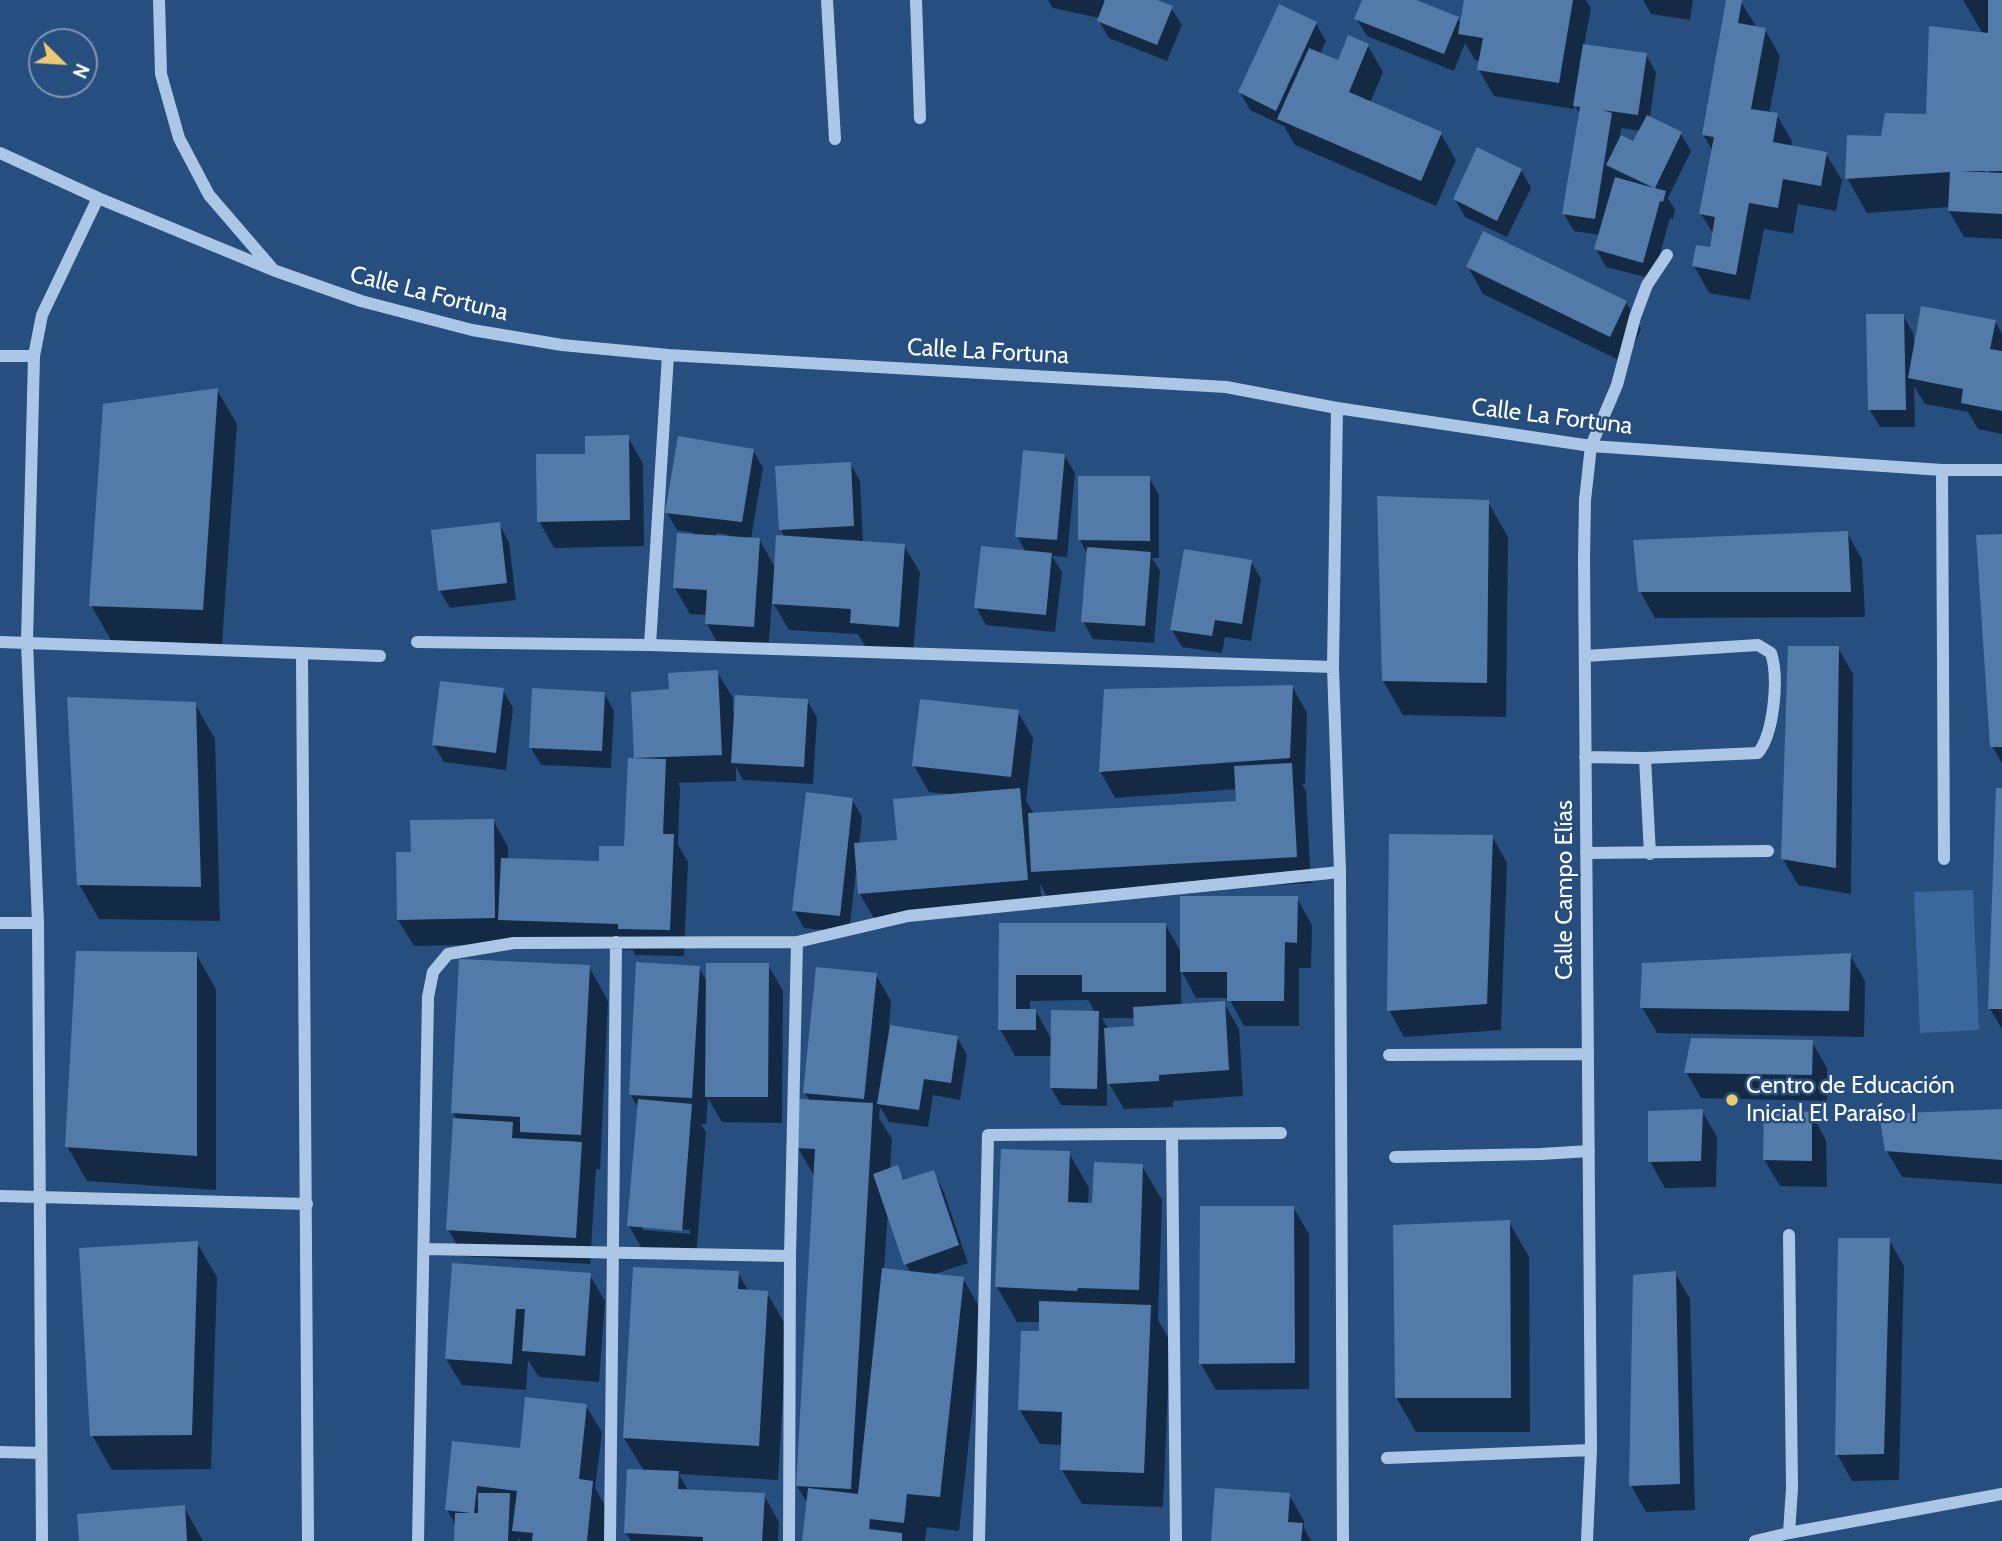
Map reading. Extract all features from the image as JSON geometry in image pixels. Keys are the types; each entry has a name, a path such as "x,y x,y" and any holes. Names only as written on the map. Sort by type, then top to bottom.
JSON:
{"street":[{"path":"159,0 161,74 179,138 209,195 273,270"},
{"path":"827,0 835,139"},
{"path":"916,0 920,118"},
{"name":"Calle La Fortuna","path":"0,153 98,198 273,270 361,301 472,330 562,345 668,355 1226,387 1337,408 1591,446 1942,470 2002,470"},
{"path":"42,1541 38,923 27,642 34,356 42,315 98,198"},
{"name":"Calle Campo Elías","path":"1587,1541 1591,1450 1585,500 1591,446 1617,385 1635,317 1647,285 1667,255"},
{"path":"650,645 668,355"},
{"path":"0,356 34,356"},
{"path":"1337,408 1333,667 1340,872 1343,1541"},
{"path":"1942,470 1944,859"},
{"path":"0,642 380,656"},
{"path":"417,642 650,645 1333,667"},
{"path":"1585,656 1758,645 1771,653 1776,667 1770,728 1766,743 1758,753 1645,758 1585,757"},
{"path":"302,654 308,1541"},
{"path":"1645,758 1650,853"},
{"path":"1586,853 1768,851"},
{"path":"418,1541 429,997 433,972 448,954 514,943 797,942 908,916 1340,872"},
{"path":"0,923 38,923"},
{"path":"610,1541 616,942"},
{"path":"789,1541 790,1256 797,942"},
{"path":"1389,1055 1588,1054"},
{"path":"979,1541 988,1135 1281,1133"},
{"path":"1172,1134 1176,1541"},
{"path":"1395,1157 1589,1151"},
{"path":"0,1196 307,1204"},
{"path":"1789,1235 1792,1488 1789,1532"},
{"path":"425,1249 790,1256"},
{"path":"1387,1458 1591,1450"},
{"path":"0,1452 41,1453"},
{"path":"1755,1541 1789,1532 2002,1494"}],"shaded area":[{"path":"1973,890 1979,1030 1920,1033 1914,892"}],"building":[{"path":"1105,0 1157,0 1173,6 1157,45 1097,21"},
{"path":"1362,0 1416,0 1459,17 1444,54 1354,19"},
{"path":"1464,0 1573,0 1559,83 1477,70 1483,38 1458,34"},
{"path":"1726,0 1742,0 1738,23 1766,28 1751,109 1778,113 1773,142 1827,152 1821,186 1783,179 1778,208 1749,203 1736,275 1692,266 1696,245 1710,247 1715,217 1699,214 1714,137 1702,135"},
{"path":"1988,0 2002,0 2002,171 1959,171 2002,173 2002,214 1948,211 1950,172 1845,179 1847,135 1881,136 1885,113 1926,114 1929,26 1988,33"},
{"path":"1279,4 1317,22 1276,111 1238,92"},
{"path":"1348,35 1369,44 1349,92 1442,132 1421,181 1277,119 1309,48 1338,60"},
{"path":"1583,44 1647,53 1638,115 1602,110 1612,113 1595,219 1562,214 1580,107 1573,106"},
{"path":"1647,115 1682,132 1655,188 1666,191 1663,202 1660,201 1643,263 1594,249 1615,177 1654,188 1606,165 1621,135 1633,141"},
{"path":"1477,147 1522,169 1497,221 1453,199"},
{"path":"1483,231 1627,301 1610,337 1466,267"},
{"path":"1921,306 1996,320 1990,349 2002,351 2002,411 1961,403 1963,389 1908,378"},
{"path":"1866,314 1904,314 1906,410 1868,410"},
{"path":"218,388 203,610 89,606 103,404"},
{"path":"629,435 630,520 537,522 536,454 585,454 585,436"},
{"path":"678,436 754,449 742,522 665,513"},
{"path":"1023,450 1065,454 1057,540 1015,537"},
{"path":"851,462 854,526 779,530 775,466"},
{"path":"1078,476 1150,476 1150,541 1078,540"},
{"path":"1377,496 1489,500 1487,683 1382,681"},
{"path":"500,522 507,583 438,591 431,530"},
{"path":"1848,531 1851,592 1638,592 1633,540"},
{"path":"677,533 760,538 754,627 705,624 707,590 673,588"},
{"path":"2002,534 2002,747 1990,747 1976,535"},
{"path":"776,535 905,544 899,627 850,623 851,609 772,604"},
{"path":"981,546 1052,553 1046,615 974,608"},
{"path":"1087,547 1151,552 1145,626 1081,622"},
{"path":"1184,549 1252,560 1242,624 1215,620 1212,636 1170,630"},
{"path":"1788,646 1839,646 1836,868 1781,859"},
{"path":"718,670 722,755 634,758 631,692 669,689 668,673"},
{"path":"440,681 504,688 496,753 432,745"},
{"path":"1293,685 1290,758 1099,772 1104,689"},
{"path":"532,688 605,692 602,751 529,748"},
{"path":"735,695 808,699 804,767 731,763"},
{"path":"67,697 196,702 201,887 77,885"},
{"path":"920,699 1019,710 1011,777 912,766"},
{"path":"628,758 666,759 663,834 674,834 670,930 618,929 618,924 498,920 501,858 599,861 599,846 624,846"},
{"path":"1292,763 1297,857 1031,872 1028,813 1236,801 1234,766"},
{"path":"1020,788 1028,880 858,894 854,843 897,840 893,799"},
{"path":"1996,788 2002,788 2002,1009 1988,1009"},
{"path":"806,792 853,798 840,916 792,911"},
{"path":"494,819 495,918 397,920 396,852 411,852 410,820"},
{"path":"1389,834 1493,835 1487,1004 1387,1011"},
{"path":"1180,896 1298,896 1297,943 1285,942 1284,1001 1227,1001 1227,972 1180,972"},
{"path":"999,923 1166,923 1166,992 1082,992 1082,975 1016,975 1016,1009 1036,1009 1036,1030 998,1030"},
{"path":"76,951 197,952 197,1156 65,1147"},
{"path":"1851,953 1849,1011 1640,1008 1642,963"},
{"path":"459,959 590,965 581,1135 520,1132 520,1117 451,1113"},
{"path":"636,962 700,966 692,1098 629,1095"},
{"path":"706,963 769,963 768,1097 705,1097"},
{"path":"816,967 877,973 864,1099 803,1093"},
{"path":"1225,1001 1229,1070 1159,1075 1159,1081 1107,1084 1104,1028 1134,1026 1133,1007"},
{"path":"1051,1010 1099,1011 1097,1089 1050,1088"},
{"path":"890,1025 958,1036 951,1083 924,1079 919,1110 877,1104"},
{"path":"1691,1038 1813,1040 1812,1075 1684,1073"},
{"path":"638,1099 692,1104 682,1231 627,1226"},
{"path":"799,1099 873,1103 851,1489 796,1486 815,1149 796,1148"},
{"path":"1703,1109 1701,1161 1648,1162 1648,1111"},
{"path":"1764,1109 1812,1112 1812,1161 1763,1160"},
{"path":"2002,1109 2002,1160 1885,1151 1879,1114"},
{"path":"453,1118 513,1122 512,1138 582,1142 576,1238 446,1230"},
{"path":"1001,1149 1070,1151 1068,1202 1092,1203 1094,1162 1143,1164 1139,1290 1078,1288 1077,1291 995,1287"},
{"path":"898,1165 903,1180 934,1170 959,1245 904,1265 873,1174"},
{"path":"1200,1206 1294,1206 1295,1363 1199,1364"},
{"path":"1510,1220 1511,1398 1395,1398 1393,1225"},
{"path":"1838,1238 1890,1238 1884,1454 1835,1455"},
{"path":"198,1241 192,1435 90,1436 79,1248"},
{"path":"452,1263 591,1273 585,1356 522,1351 525,1309 516,1309 512,1364 445,1359"},
{"path":"633,1267 739,1271 738,1289 768,1291 759,1446 623,1438"},
{"path":"882,1268 964,1277 940,1497 907,1494 904,1523 870,1519 869,1529 902,1533 902,1541 802,1541 808,1488 858,1494"},
{"path":"1676,1271 1680,1484 1629,1486 1633,1275"},
{"path":"1039,1301 1151,1305 1144,1473 1060,1470 1062,1412 1018,1410 1021,1331 1039,1331"},
{"path":"525,1397 587,1404 579,1479 593,1481 587,1541 532,1541 533,1533 512,1531 517,1491 477,1486 474,1513 478,1513 478,1493 510,1493 508,1541 454,1541 455,1513 471,1513 445,1510 452,1441 520,1448"},
{"path":"627,1469 679,1471 678,1489 765,1493 762,1541 703,1541 703,1537 624,1533"},
{"path":"1215,1488 1290,1493 1288,1522 1303,1523 1301,1541 1211,1541"},
{"path":"185,1505 187,1541 79,1541 77,1514"}],"place":[{"name":"Centro de Educación Inicial El Paraíso I","path":"1732,1100"}]}
